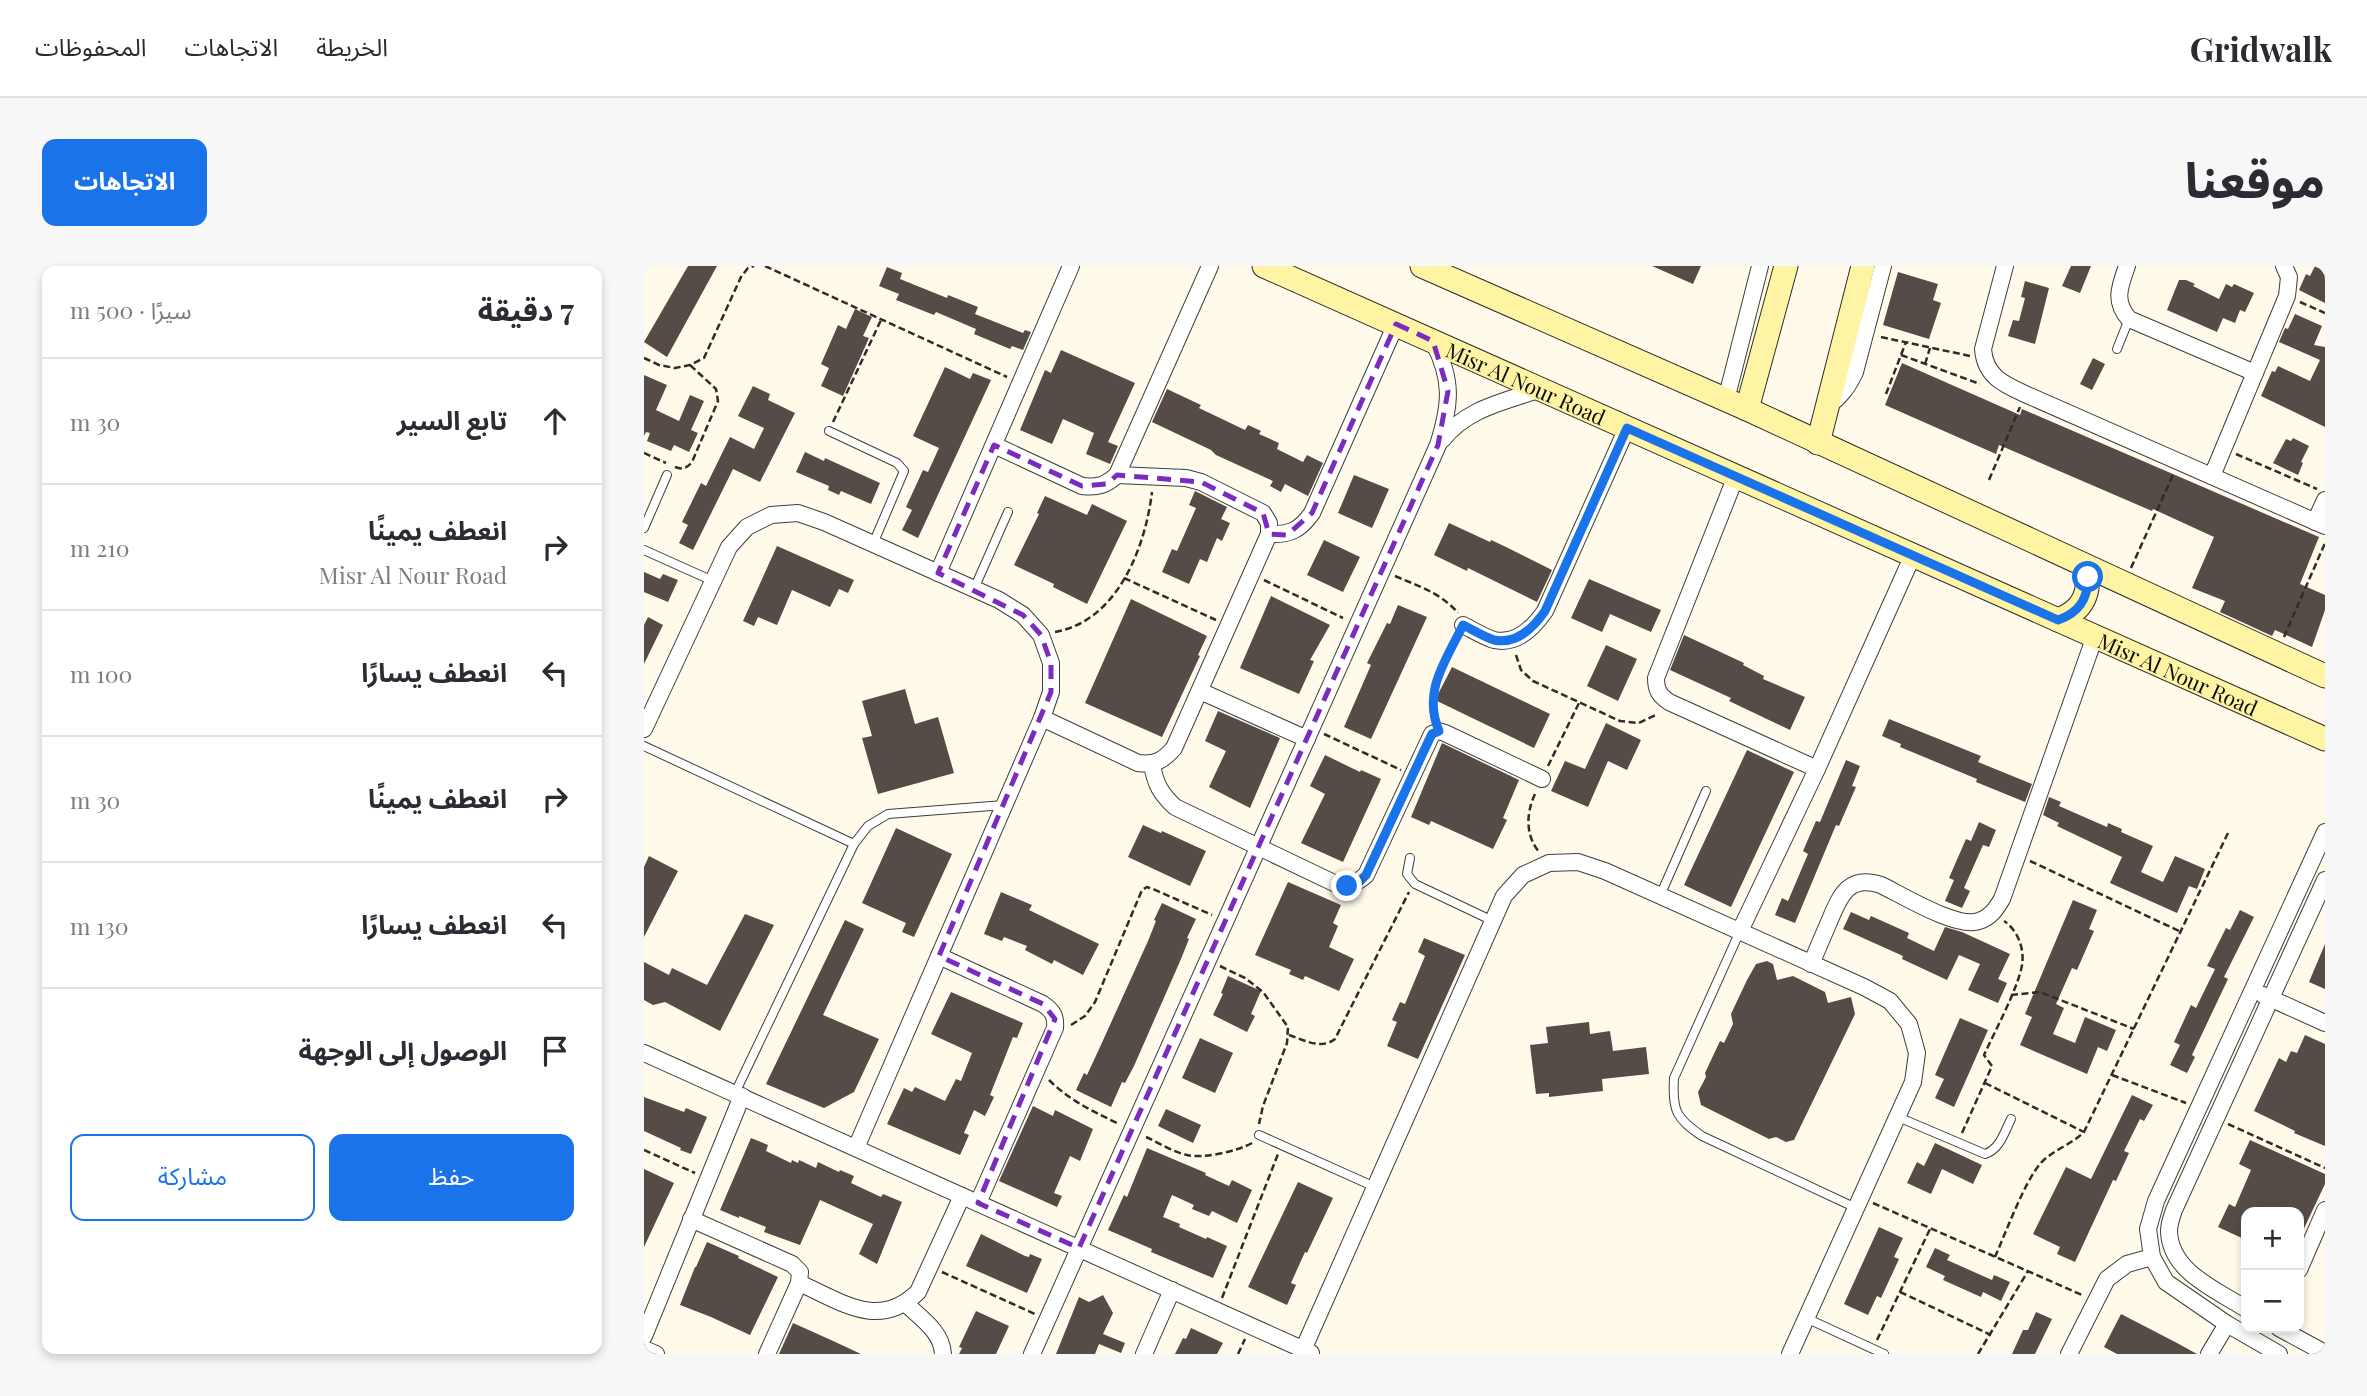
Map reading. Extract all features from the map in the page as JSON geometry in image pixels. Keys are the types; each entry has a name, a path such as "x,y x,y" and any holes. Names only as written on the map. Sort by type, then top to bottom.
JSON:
{"street":[{"path":"938,573 1071,266"},
{"path":"994,445 1082,486 1095,488 1107,484 1117,475 1210,266"},
{"name":"Misr Al Nour Road","path":"1264,266 1302,275 1433,341 2325,739"},
{"path":"1422,266 1747,409 2325,676"},
{"path":"1726,400 1760,266"},
{"path":"1747,409 1786,266"},
{"path":"1818,443 1863,266"},
{"path":"1828,406 1849,386 1855,372 1883,266"},
{"path":"2005,266 1985,339 1984,359 1993,377 2001,383 2320,524 2325,500"},
{"path":"2127,266 2118,293 2123,312 2129,319 2255,373"},
{"path":"2212,476 2287,296 2289,270"},
{"path":"1269,534 1287,535 1302,527 1312,513 1396,324"},
{"path":"1032,1354 1438,445 1446,419 1448,391 1444,364 1433,341"},
{"path":"1438,445 1452,427 1472,413 1541,389"},
{"path":"1463,625 1495,640 1516,638 1534,628 1545,611 1627,428"},
{"path":"1042,718 1138,763 1152,764 1165,759 1174,748 1269,534 1269,523 1263,513 1201,482 1154,475 1117,475"},
{"path":"1736,476 1656,678 1656,688 1661,697 1669,702 1817,769"},
{"path":"644,729 729,547 747,527 771,515 798,513 824,522 999,600 1023,614 1041,635 1051,663 1051,692 1042,718 856,1148"},
{"path":"1740,932 1913,555"},
{"path":"2058,620 2069,617 2085,600 2088,577 2084,566"},
{"path":"1811,964 1839,899 1846,889 1856,882 1869,881 1881,885 1958,921 1976,922 1993,914 2002,898 2095,636"},
{"path":"1200,691 1309,734"},
{"path":"1152,764 1159,789 1175,807 1336,884 1347,886 1358,883 1366,875 1432,734 1439,731 1542,779"},
{"path":"2276,1353 2227,1324 2166,1282 2152,1257 2148,1229 2156,1201 2253,990 2318,863 2325,831"},
{"path":"644,1052 1308,1352 1375,1188 1504,896 1523,875 1549,863 1578,862 1605,871 1890,1001 1909,1024 1917,1053 1913,1083 1790,1354"},
{"path":"2241,1306 2183,1268 2172,1250 2169,1230 2174,1210 2325,880"},
{"path":"939,956 1043,1004 1051,1010 1055,1019 1055,1028 978,1203"},
{"path":"2253,990 2325,1023"},
{"path":"644,1336 708,1179 738,1095"},
{"path":"799,1283 857,1308 874,1312 891,1311 906,1304 918,1292 962,1196"},
{"path":"2304,1258 2325,1210"},
{"path":"691,1219 792,1264 800,1272 799,1283 767,1354"},
{"path":"2069,1354 2107,1279 2127,1264 2152,1257"},
{"path":"1144,1354 1172,1290"},
{"path":"906,1304 942,1342 943,1354"},
{"path":"2209,1354 2227,1324"},
{"path":"2287,1333 2325,1353"},
{"path":"644,1349 656,1354"}],"lane":[{"path":"2117,349 2129,319"},
{"path":"829,431 897,463 904,471 873,544"},
{"path":"644,528 667,475"},
{"path":"974,589 1008,512"},
{"path":"644,550 713,581"},
{"path":"644,746 854,844"},
{"path":"1660,896 1706,791"},
{"path":"738,1095 854,844 868,826 888,814 1004,805"},
{"path":"1410,858 1407,874 1415,884 1493,921"},
{"path":"1740,932 1674,1078 1673,1102 1683,1123 1702,1136 1858,1203"},
{"path":"1898,1117 1985,1154 1993,1151 1999,1144 2011,1119"},
{"path":"1259,1135 1375,1188"},
{"path":"1806,1318 1884,1354"}],"path":[{"path":"644,358 675,368 704,358 741,276 754,266"},
{"path":"765,266 1020,383"},
{"path":"2287,296 2325,313"},
{"path":"829,431 882,319"},
{"path":"1866,333 1984,359"},
{"path":"1886,394 1906,342"},
{"path":"1925,365 1930,348"},
{"path":"1901,355 1975,383 1985,383 1993,377"},
{"path":"644,453 681,469 692,462 719,401 716,389 690,365"},
{"path":"1989,480 2025,394"},
{"path":"2223,449 2325,492"},
{"path":"2124,584 2179,462"},
{"path":"1041,635 1067,630 1091,618 1111,600 1124,578 1146,523 1154,475"},
{"path":"2277,654 2325,543"},
{"path":"1382,570 1449,602 1458,612 1463,625 1435,684 1433,716 1439,731"},
{"path":"1252,573 1358,625"},
{"path":"1124,578 1229,626"},
{"path":"1516,638 1515,654 1521,670 1533,681 1620,721 1639,723 1656,716 1669,702"},
{"path":"1309,734 1412,775"},
{"path":"1995,1257 2034,1173 2051,1154 2074,1142 2084,1132 2228,833"},
{"path":"2017,855 2180,932"},
{"path":"1289,1035 1321,1045 1329,1044 1335,1039 1403,902 1415,884"},
{"path":"1055,1028 1071,1025 1085,1016 1095,1002 1142,890 1147,887 1153,889 1225,920"},
{"path":"1957,1143 1992,1066 1984,1055 2022,968 2022,946 2011,926 1993,914"},
{"path":"1038,1067 1067,1096 1084,1107 1182,1154 1192,1156 1243,1148 1259,1135 1263,1106 1289,1035 1284,1020 1263,992 1245,978 1207,961"},
{"path":"2010,995 2039,992 2134,1029"},
{"path":"2112,1075 2199,1108"},
{"path":"1985,1083 2084,1132"},
{"path":"2216,1118 2325,1168"},
{"path":"1217,1311 1282,1145"},
{"path":"644,1150 708,1179"},
{"path":"1858,1203 1930,1228 2095,1300"},
{"path":"1873,1349 1930,1228"},
{"path":"930,1266 1048,1320"},
{"path":"1978,1354 2028,1271"},
{"path":"1900,1292 1991,1335"}],"highlighted area":[{"path":"1396,324 1433,341 1448,391 1438,445 1079,1248 978,1203 1055,1019 1043,1004 939,956 1051,692 1051,663 1041,635 1023,615 938,573 994,445 1082,486 1107,484 1117,475 1201,482 1263,513 1269,534 1287,535 1312,513"}],"building":[{"path":"688,266 717,266 667,357 644,342"},
{"path":"1652,266 1701,266 1693,284"},
{"path":"2071,266 2091,266 2080,293 2062,286"},
{"path":"2315,266 2325,269 2325,303 2299,290 2306,274 2310,276"},
{"path":"887,267 902,273 900,279 978,307 975,314 1023,333 1025,330 1031,332 1023,350 1012,346 1010,349 974,334 976,329 936,312 934,315 896,300 899,294 879,286"},
{"path":"1898,272 1938,284 1933,300 1941,303 1929,339 1883,325"},
{"path":"2179,280 2195,284 2193,286 2219,299 2226,284 2232,287 2234,284 2254,293 2245,312 2240,310 2235,323 2223,318 2217,332 2167,310"},
{"path":"2025,281 2049,288 2035,344 2008,336 2013,320 2019,321 2025,298 2021,297"},
{"path":"855,309 872,317 863,336 869,338 843,396 821,386 829,368 821,364 838,325 846,329"},
{"path":"2295,314 2322,326 2314,345 2325,347 2325,427 2261,396 2272,371 2275,372 2278,366 2310,381 2320,360 2279,342"},
{"path":"1061,350 1135,383 1108,442 1118,446 1110,464 1086,454 1094,433 1063,419 1052,444 1020,430 1045,370 1051,373"},
{"path":"2093,358 2105,364 2092,390 2080,384"},
{"path":"1902,363 2020,415 2022,409 2319,537 2300,584 2325,595 2325,610 2312,647 2275,630 2272,636 2220,612 2225,601 2192,588 2214,537 1999,445 1996,454 1885,405"},
{"path":"945,367 970,379 973,373 991,380 918,538 902,530 912,510 906,507 923,470 928,472 939,448 913,436"},
{"path":"644,375 667,385 656,410 679,421 690,395 704,401 691,430 698,433 689,452 674,445 671,451 647,441 650,433 646,432 644,436"},
{"path":"753,386 770,394 768,400 795,413 760,482 733,469 693,550 679,543 688,525 682,522 701,483 706,486 730,437 754,449 764,428 738,416"},
{"path":"1167,389 1245,430 1248,425 1261,431 1259,434 1279,443 1277,449 1303,462 1307,455 1323,463 1308,496 1285,484 1281,492 1270,486 1273,481 1152,422"},
{"path":"2293,438 2309,446 2298,475 2273,463 2286,439 2291,441"},
{"path":"805,452 880,483 871,504 841,491 839,495 828,490 829,486 796,472"},
{"path":"1354,475 1389,489 1372,528 1338,513"},
{"path":"1195,491 1227,507 1221,519 1230,523 1222,541 1217,538 1207,562 1200,559 1189,584 1162,572 1172,549 1177,551 1196,508 1189,505"},
{"path":"1045,496 1087,515 1092,504 1127,521 1087,604 1014,565"},
{"path":"1449,523 1552,570 1537,602 1468,568 1467,571 1434,555"},
{"path":"1324,540 1360,557 1343,592 1307,575"},
{"path":"777,546 854,580 848,593 839,589 830,607 792,590 777,625 758,617 754,626 743,621"},
{"path":"644,572 660,579 663,574 678,580 668,602 644,592"},
{"path":"1589,579 1661,610 1651,632 1610,614 1602,632 1571,618"},
{"path":"1271,596 1330,625 1310,660 1314,661 1299,694 1240,668"},
{"path":"1131,599 1207,636 1162,737 1085,703"},
{"path":"1398,605 1427,617 1371,739 1344,727 1371,665 1367,663"},
{"path":"648,617 663,625 644,664 644,625"},
{"path":"1684,635 1744,663 1743,665 1764,676 1763,679 1805,697 1790,730 1729,701 1731,698 1670,670"},
{"path":"1606,645 1637,659 1618,701 1587,686"},
{"path":"1452,667 1550,714 1534,748 1435,700"},
{"path":"905,689 915,724 938,717 954,773 878,794 862,738 872,736 862,701"},
{"path":"1218,711 1280,738 1250,808 1209,787 1226,751 1205,741"},
{"path":"1889,719 1981,756 1978,762 2032,784 2025,802 1900,747 1901,744 1882,736"},
{"path":"1606,723 1641,740 1627,770 1608,761 1588,807 1551,791 1565,761 1585,769"},
{"path":"1442,743 1519,780 1503,818 1507,820 1493,849 1431,821 1429,825 1411,817"},
{"path":"1747,750 1794,772 1731,907 1684,885"},
{"path":"1325,755 1381,779 1343,862 1301,843 1325,794 1310,786"},
{"path":"1846,760 1860,766 1852,786 1856,787 1839,826 1836,825 1795,923 1775,915 1782,898 1788,901 1808,854 1803,851 1816,821 1820,822"},
{"path":"2049,797 2061,802 2059,806 2107,827 2108,823 2153,846 2141,872 2163,882 2175,856 2205,869 2197,889 2189,886 2177,913 2110,883 2122,857 2057,826 2059,823 2043,815"},
{"path":"1979,822 1996,830 1989,847 1983,845 1964,888 1970,891 1962,908 1945,901 1954,880 1949,878 1966,839 1971,841"},
{"path":"1143,825 1206,851 1190,886 1128,857"},
{"path":"896,828 952,854 914,937 902,932 906,923 862,903"},
{"path":"649,856 678,871 644,937 644,867"},
{"path":"1288,882 1341,905 1333,923 1338,926 1329,947 1354,959 1339,991 1305,976 1303,980 1289,974 1291,970 1255,955"},
{"path":"1001,892 1032,905 1029,910 1099,944 1083,975 1054,960 1052,964 1025,950 1027,946 1004,937 1002,941 984,934"},
{"path":"2073,900 2097,910 2089,929 2094,931 2077,970 2072,968 2056,1004 2064,1008 2053,1034 2075,1043 2085,1017 2116,1030 2107,1051 2098,1047 2087,1074 2020,1045 2032,1017 2025,1014"},
{"path":"1162,903 1196,919 1134,1066 1125,1083 1122,1082 1111,1107 1076,1090 1084,1073 1087,1075 1100,1047 1148,941"},
{"path":"2240,910 2254,917 2224,977 2228,979 2192,1055 2195,1057 2187,1073 2170,1065 2180,1045 2174,1042 2191,1005 2196,1008 2215,969 2207,966 2226,928 2230,930"},
{"path":"1851,912 1869,920 1871,916 1909,933 1907,938 1934,951 1945,927 2010,954 1998,979 2007,983 1998,1003 1968,990 1980,964 1959,955 1947,980 1902,959 1903,956 1843,929"},
{"path":"745,914 774,925 720,1031 665,1002 653,1005 644,1000 644,962 669,975 672,968 707,985"},
{"path":"845,920 864,929 823,1015 879,1039 854,1092 824,1108 766,1084"},
{"path":"1424,938 1465,955 1418,1059 1387,1046 1397,1022 1392,1020 1400,1002 1405,1004 1425,956 1418,952"},
{"path":"2325,944 2325,989 2309,982"},
{"path":"1767,961 1773,964 1777,980 1793,976 1825,992 1828,1003 1851,997 1855,1014 1794,1140 1786,1142 1776,1137 1769,1139 1701,1105 1698,1092 1720,1041 1724,1043 1733,1024 1731,1014 1747,980 1756,964"},
{"path":"1228,976 1261,991 1251,1014 1255,1016 1247,1032 1213,1015"},
{"path":"951,992 1023,1023 1017,1038 1013,1037 990,1095 994,1097 985,1116 974,1110 964,1133 969,1135 960,1155 887,1124 904,1088 912,1092 915,1087 945,1101 956,1079 961,1081 972,1053 931,1034"},
{"path":"1960,1018 1988,1030 1954,1107 1935,1098 1944,1079 1935,1075"},
{"path":"1589,1022 1590,1034 1610,1031 1613,1051 1646,1047 1649,1074 1602,1079 1603,1091 1549,1097 1549,1093 1536,1094 1530,1045 1548,1043 1546,1027"},
{"path":"2305,1035 2325,1044 2325,1146 2254,1111 2279,1058 2286,1062 2291,1051 2297,1053"},
{"path":"1200,1038 1233,1053 1215,1093 1182,1078"},
{"path":"2132,1095 2153,1105 2144,1121 2140,1119 2124,1151 2129,1153 2116,1181 2113,1180 2075,1262 2057,1254 2060,1247 2033,1234 2066,1167 2091,1179"},
{"path":"644,1097 684,1112 686,1108 707,1117 691,1154 644,1131"},
{"path":"1033,1106 1053,1116 1055,1110 1093,1129 1080,1161 1070,1156 1054,1193 1062,1196 1057,1207 999,1181"},
{"path":"1166,1109 1201,1125 1193,1143 1158,1126"},
{"path":"751,1138 768,1145 766,1151 791,1163 792,1160 798,1163 799,1160 816,1168 818,1162 854,1176 851,1183 881,1197 883,1194 902,1202 877,1264 859,1254 873,1224 820,1200 800,1245 764,1232 766,1227 720,1210"},
{"path":"2250,1140 2325,1174 2325,1184 2304,1228 2304,1207 2241,1207 2241,1238 2218,1227 2229,1204 2235,1207 2251,1170 2239,1164"},
{"path":"1935,1143 1982,1165 1973,1184 1942,1169 1931,1194 1907,1183 1917,1162 1924,1166"},
{"path":"1147,1148 1206,1173 1205,1175 1229,1186 1232,1180 1252,1190 1237,1223 1212,1211 1209,1216 1192,1209 1194,1205 1172,1195 1163,1217 1180,1224 1179,1227 1227,1246 1213,1278 1151,1252 1152,1249 1108,1230 1124,1195 1127,1197"},
{"path":"644,1169 674,1183 644,1247"},
{"path":"1298,1182 1333,1198 1291,1283 1296,1285 1287,1305 1248,1287"},
{"path":"1879,1227 1903,1238 1894,1257 1899,1259 1881,1298 1877,1296 1868,1315 1844,1304"},
{"path":"981,1234 1025,1256 1029,1257 1030,1254 1042,1259 1027,1293 966,1266"},
{"path":"707,1242 778,1277 750,1335 680,1305"},
{"path":"1935,1248 1950,1255 1947,1260 1992,1280 1994,1275 2010,1282 2001,1301 1983,1292 1981,1297 1943,1280 1945,1276 1926,1267"},
{"path":"1103,1295 1113,1313 1103,1334 1125,1343 1121,1353 1099,1344 1095,1354 1056,1354 1079,1297 1089,1302"},
{"path":"976,1311 1009,1326 996,1354 959,1354 962,1348 959,1347"},
{"path":"2036,1312 2052,1319 2035,1354 2012,1354 2023,1330 2028,1330"},
{"path":"2121,1314 2197,1354 2117,1354 2104,1347"},
{"path":"793,1323 831,1340 861,1354 779,1354"},
{"path":"1191,1328 1223,1343 1217,1354 1175,1354"}],"route":[{"path":"1347,886 1358,883 1366,875 1432,734 1439,731 1433,716 1435,684 1463,625 1495,640 1516,638 1534,628 1545,611 1627,428 2058,620 2069,617 2085,600 2088,577"}]}
